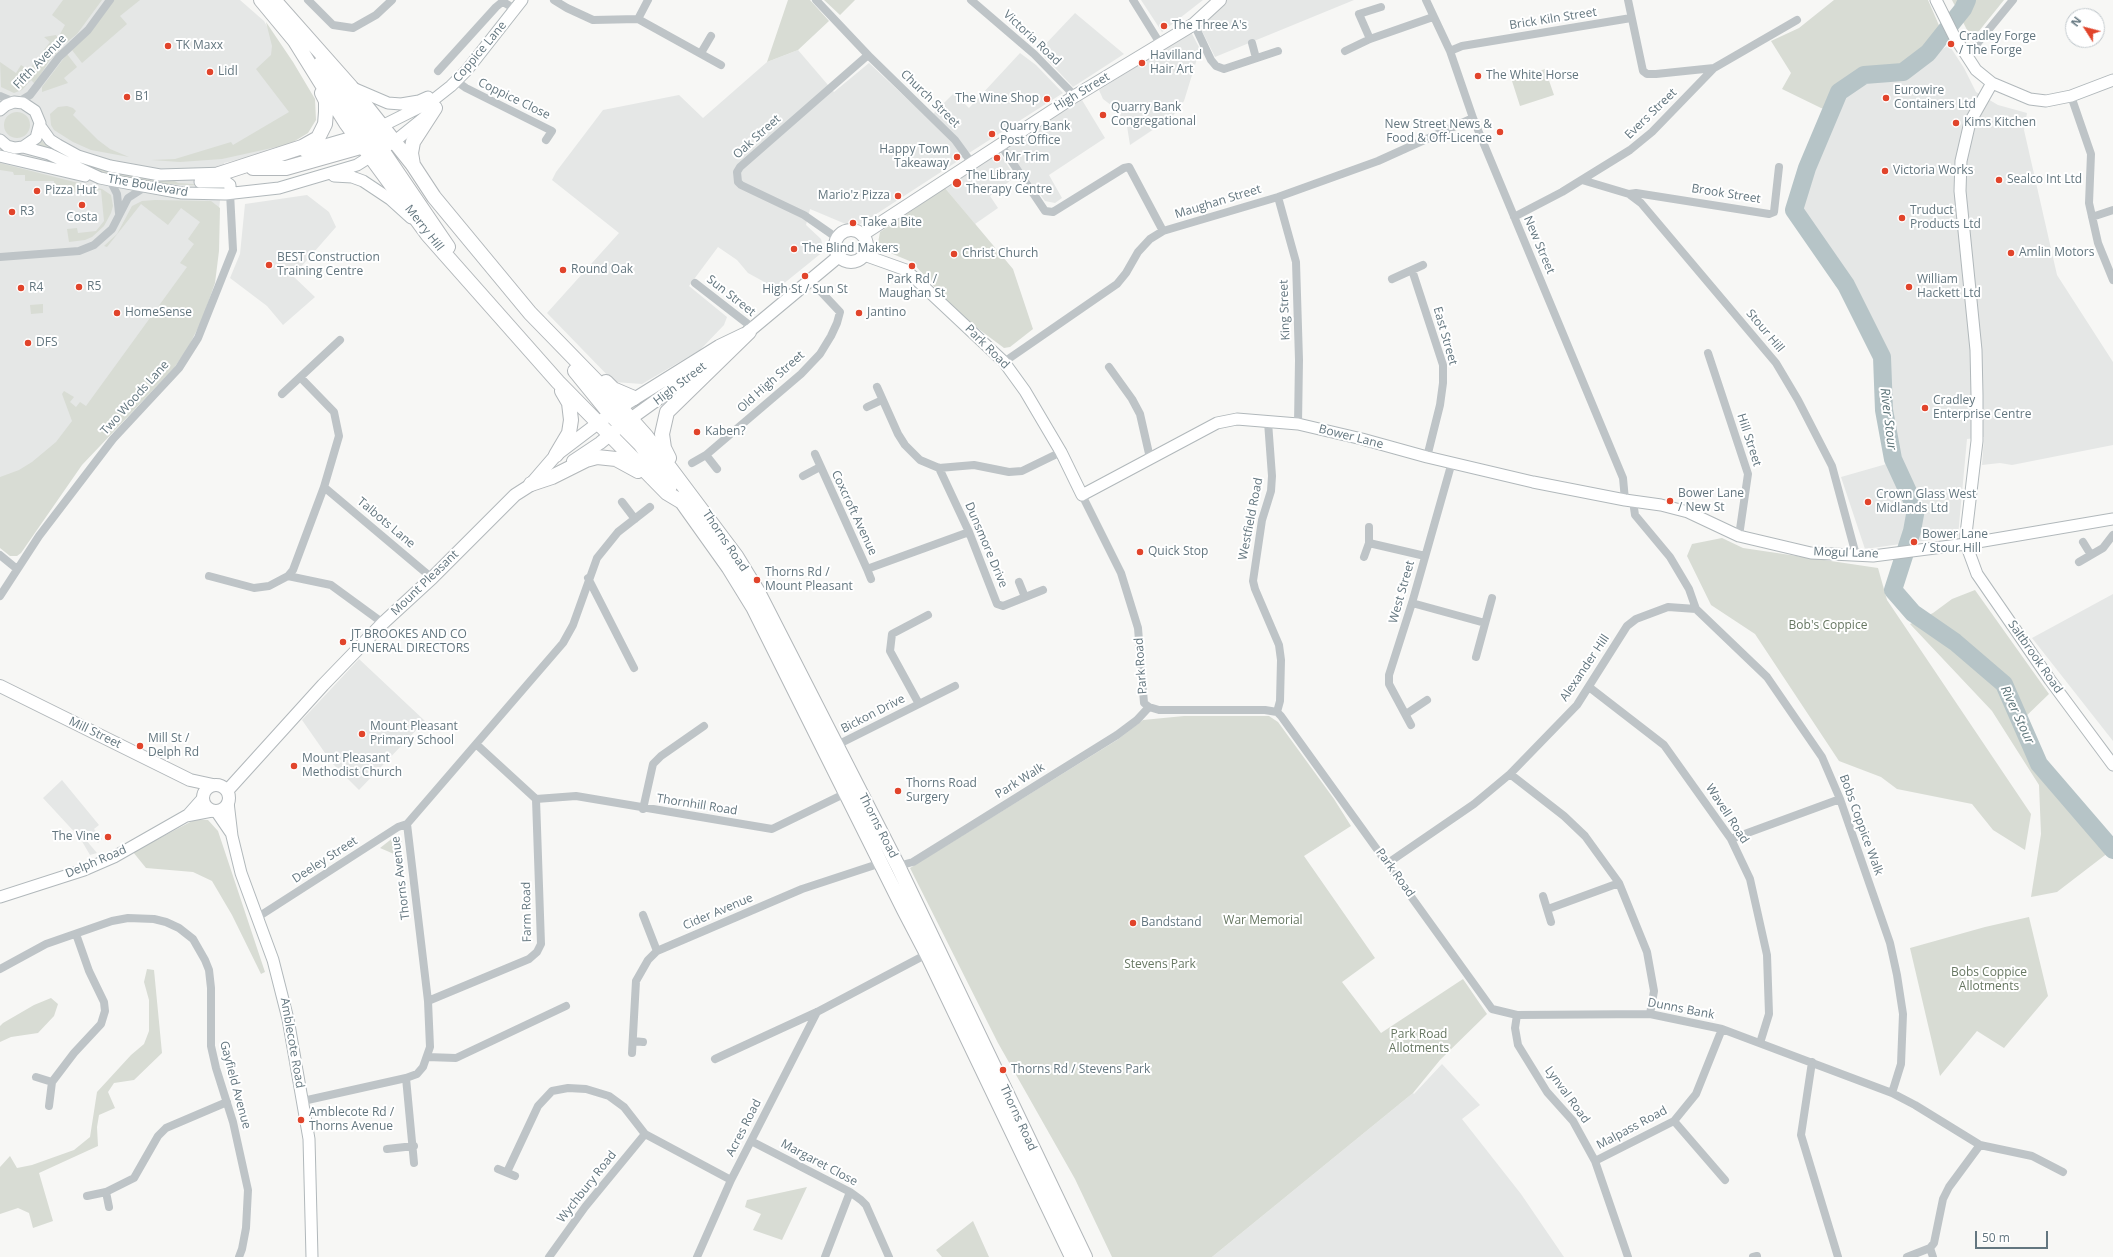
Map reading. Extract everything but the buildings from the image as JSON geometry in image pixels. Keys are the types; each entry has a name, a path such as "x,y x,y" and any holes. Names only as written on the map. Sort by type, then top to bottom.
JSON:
{"highway":[{"name":"Merry Hill","path":"261,0 295,41 307,62 374,144 428,235 458,271 558,382 612,435"},
{"name":"Merry Hill","path":"274,0 351,87 382,126 374,144"},
{"path":"296,26 374,144 447,245 458,271"},
{"path":"219,174 302,147 318,138 325,124 326,101 307,62"},
{"path":"413,165 411,154 413,142 435,108"},
{"name":"Merry Hill","path":"374,144 413,165 434,197 535,318 615,411 627,422"},
{"path":"253,168 286,168 374,144"},
{"path":"535,318 552,329 613,389 634,398"},
{"path":"683,482 664,448 662,434 667,412 751,330"},
{"path":"556,455 569,433 571,420 569,403 558,382"},
{"path":"627,422 640,444 682,502"},
{"name":"Thorns Road","path":"627,422 683,482 736,556 758,592 898,866 1085,1257"},
{"name":"Thorns Road","path":"612,435 667,493 682,502 729,568 753,606 927,954 1072,1257"},
{"path":"531,484 552,477 586,460 607,457 622,461 636,469 667,493"}],"main road":[{"name":"High Street","path":"862,235 971,162 1075,96 1194,24 1220,0"},
{"path":"850,230 862,235 866,243 864,255 861,259 852,262 847,262 838,257 835,248 837,238 840,234 850,230"},
{"name":"High Street","path":"612,435 627,422 751,330 838,257"},
{"name":"High Street","path":"531,484 556,455 599,422 634,398 697,361 719,346 751,330"},
{"name":"Mount Pleasant","path":"227,797 323,685 383,623 432,578 514,495 584,455 612,435"},
{"name":"Mill Street","path":"0,686 190,780 213,785"},
{"name":"Mill Street","path":"190,780 203,796"},
{"path":"213,785 218,785 227,797 214,811 207,807 203,796 208,788 213,785"}],"street":[{"name":"Fifth Avenue","path":"15,102 33,92 59,57 88,30 110,0"},
{"path":"308,0 333,25 353,28 376,15 392,0"},
{"name":"Coppice Lane","path":"374,144 382,126 413,112 454,84 522,0"},
{"path":"554,0 593,20 638,19 721,65"},
{"path":"638,19 648,0"},
{"name":"Church Street","path":"816,0 868,55 955,140 971,162"},
{"name":"Victoria Road","path":"971,0 1034,54 1075,96"},
{"path":"1133,0 1161,45"},
{"name":"New Street","path":"1426,0 1450,51 1473,118 1623,478 1629,501"},
{"path":"1628,0 1643,71 1647,74 1714,68"},
{"path":"1936,0 1954,36 1976,70 1992,83 2030,100 2046,101 2071,96 2113,80"},
{"path":"1967,56 2013,0"},
{"path":"438,71 496,7 501,3 505,3 515,9"},
{"path":"1370,39 1359,14 1381,8"},
{"path":"1345,51 1370,39 1433,17"},
{"name":"Brick Kiln Street","path":"1450,51 1462,46 1631,18"},
{"name":"Evers Street","path":"1514,217 1582,180 1630,150 1652,132 1714,68 1797,20"},
{"path":"1194,24 1216,66 1224,69 1278,51"},
{"path":"701,53 711,36"},
{"path":"1252,43 1256,58"},
{"name":"Oak Street","path":"837,238 804,215 741,184 738,182 737,172 752,156 868,55"},
{"path":"1966,544 1977,442 1977,395 1976,350 1960,191 1961,161 1970,122 1992,83"},
{"path":"351,87 382,101 401,104 419,101 454,84"},
{"path":"374,144 435,108 454,84"},
{"name":"Coppice Close","path":"454,84 466,88 552,131 546,140"},
{"path":"0,96 15,102"},
{"path":"2071,96 2091,154 2089,203 2098,243 2113,280"},
{"path":"0,110 6,105 15,102"},
{"name":"The Boulevard","path":"15,102 30,106 35,111 39,117 40,126 50,140 93,161 110,166 176,175 219,174 253,168"},
{"name":"Maughan Street","path":"1004,362 1117,284 1126,273 1138,252 1150,238 1163,231 1278,197 1378,160 1473,118"},
{"path":"23,147 36,138 40,126"},
{"name":"The Boulevard","path":"2,142 15,148 23,147 49,154 105,179 182,193 230,193 279,188 325,176 356,165 374,144"},
{"path":"1000,144 1045,211 1053,212 1124,168 1130,167 1163,231"},
{"path":"0,156 46,168 92,178 105,179 119,202 119,215"},
{"name":"Brook Street","path":"1629,194 1636,193 1769,214 1774,212 1779,167"},
{"name":"The Boulevard","path":"176,175 182,182 226,182 230,185 230,193"},
{"path":"325,176 352,177 364,181 390,199 428,235"},
{"name":"Stour Hill","path":"1582,180 1629,194 1642,203 1776,363 1798,400 1832,466 1856,555"},
{"path":"0,257 79,251 90,247 101,241 112,230 128,198 145,187"},
{"name":"Two Woods Lane","path":"0,596 38,536 113,439 179,368 198,338 233,250 230,193"},
{"name":"King Street","path":"1278,197 1296,262 1299,360 1298,424"},
{"path":"2092,216 2113,210"},
{"name":"Park Road","path":"864,255 906,270 1004,362 1025,391 1061,452 1123,580 1138,628 1144,702 1149,707 1159,710 1264,710 1277,712 1388,863 1492,1009 1516,1015"},
{"path":"1392,279 1423,265"},
{"name":"East Street","path":"1412,270 1443,365 1443,384 1440,405 1427,457"},
{"name":"Old High Street","path":"692,464 706,455 801,374 820,354 837,324 840,312 810,280"},
{"name":"Sun Street","path":"695,283 751,330"},
{"path":"282,394 340,340"},
{"name":"Hill Street","path":"1708,353 1748,474 1738,536"},
{"path":"1108,367 1132,399 1140,414 1150,458"},
{"path":"209,576 254,588 269,586 288,576 293,570 324,487 339,436 338,422 334,412 300,377"},
{"path":"877,387 882,400 906,445 920,460 939,468 974,465 1010,472 1022,470 1061,452"},
{"path":"867,408 882,400"},
{"name":"Bower Lane","path":"1082,495 1217,423 1237,419 1298,424 1362,438 1427,457 1532,482 1629,501"},
{"name":"Westfield Road","path":"1268,422 1272,476 1271,491 1262,520 1253,581 1279,646 1281,660 1280,694 1277,712"},
{"name":"Coxcroft Avenue","path":"814,454 871,579"},
{"path":"706,455 717,469"},
{"name":"West Street","path":"1411,725 1389,684 1389,675 1412,602 1452,462"},
{"name":"Coxcroft Avenue","path":"803,476 820,467"},
{"name":"Dunsmore Drive","path":"939,468 968,532 997,604 1003,606 1043,590"},
{"name":"Talbots Lane","path":"324,487 432,578"},
{"path":"1629,501 1635,515 1670,557 1689,589 1696,609"},
{"name":"Mogul Lane","path":"1629,501 1661,505 1688,512 1738,536 1811,553 1873,556 1966,544 2113,520"},
{"path":"622,502 635,519"},
{"name":"Thorns Avenue","path":"302,1101 406,1078 417,1074 423,1067 430,1046 428,1001 407,824 563,643 572,624 588,578 597,558 618,532 650,507"},
{"path":"1364,557 1369,543 1369,527"},
{"name":"Coxcroft Avenue","path":"867,569 968,532"},
{"path":"2079,562 2103,548 2113,535"},
{"path":"2083,542 2091,555"},
{"path":"1369,543 1425,556"},
{"name":"Saltbrook Road","path":"1966,544 1977,574 2050,680 2113,765"},
{"path":"0,555 17,568"},
{"path":"288,576 331,585 383,623"},
{"path":"588,578 634,668"},
{"name":"Dunsmore Drive","path":"1019,582 1025,597"},
{"path":"1476,657 1492,598"},
{"path":"1412,602 1485,623"},
{"name":"Alexander Hill","path":"1388,863 1474,804 1510,774 1577,705 1628,626 1636,619 1668,607 1696,609"},
{"name":"Bobs Coppice Walk","path":"1696,609 1767,677 1822,757 1840,799 1890,942 1897,975 1903,1014 1901,1064 1892,1093"},
{"name":"Bickon Drive","path":"919,704 890,651 892,634 928,615"},
{"name":"Bickon Drive","path":"837,745 954,686"},
{"name":"Wavell Road","path":"1589,687 1664,745 1731,839 1750,879 1767,955 1769,1014 1760,1043"},
{"path":"1406,714 1427,700"},
{"name":"Park Walk","path":"898,866 913,862 1117,735 1137,720 1149,707"},
{"path":"643,809 653,764 661,756 704,726"},
{"path":"476,744 536,799"},
{"path":"1510,774 1564,816 1585,836 1619,883 1647,952 1654,991 1650,1014"},
{"name":"Thornhill Road","path":"536,799 576,796 643,809 772,829 846,793"},
{"name":"Delph Road","path":"186,816 203,796"},
{"name":"Amblecote Road","path":"227,797 232,836 241,873 258,917 281,985 309,1139 312,1257"},
{"name":"Farm Road","path":"428,1001 529,959 537,952 541,944 536,799"},
{"path":"1731,839 1840,799"},
{"name":"Amblecote Road","path":"214,811 232,836"},
{"name":"Delph Road","path":"0,897 84,870 114,857 186,816 214,811"},
{"name":"Deeley Street","path":"258,917 398,827 407,824"},
{"name":"Cider Avenue","path":"632,1053 636,981 648,960 657,951 802,889 881,863"},
{"path":"1548,909 1619,883"},
{"path":"1543,896 1551,922"},
{"path":"643,915 657,951"},
{"name":"Gayfield Avenue","path":"0,969 46,944 112,921 128,918 154,919 179,928 192,940 209,970 211,988 211,1046 233,1122 248,1190 246,1228 242,1250 239,1257"},
{"path":"49,1106 52,1082 74,1054 101,1024 105,1011 104,1002 89,971 76,934"},
{"path":"715,1059 817,1012 927,954"},
{"path":"427,1057 456,1058 566,1006"},
{"name":"Acres Road","path":"697,1257 731,1180 817,1012"},
{"name":"Dunns Bank","path":"1516,1015 1650,1014 1722,1029 1892,1093 1916,1105 1980,1145 2032,1156 2063,1172"},
{"name":"Lynval Road","path":"1516,1015 1515,1028 1518,1045 1547,1092 1573,1121 1595,1161 1628,1257"},
{"name":"Malpass Road","path":"1595,1161 1674,1121 1696,1094 1722,1029"},
{"path":"632,1041 643,1042"},
{"path":"1812,1062 1801,1135 1838,1257"},
{"path":"36,1077 52,1082"},
{"path":"406,1078 414,1146 414,1163"},
{"path":"508,1172 538,1106 545,1097 558,1089 586,1089 609,1096 624,1107 645,1134 731,1180"},
{"path":"87,1196 106,1192 128,1183 134,1178 158,1136 166,1128 227,1102"},
{"path":"1674,1121 1725,1180"},
{"name":"Wychbury Road","path":"549,1257 585,1207 645,1134"},
{"name":"Margaret Close","path":"751,1141 850,1192 866,1205 889,1257"},
{"path":"1907,1257 1930,1248 1934,1243 1944,1198 1949,1187 1980,1145"},
{"path":"387,1149 414,1146"},
{"path":"498,1169 515,1176"},
{"path":"106,1192 109,1207"},
{"path":"825,1257 850,1192"},
{"path":"1930,1248 1933,1257"}],"shaded area":[{"path":"0,0 240,0 264,21 314,106 279,150 224,163 218,219 216,259 0,531"},
{"path":"1141,0 1203,0 1162,32"},
{"path":"1227,0 1354,0 1215,57 1199,25"},
{"path":"1075,13 1124,54 1073,87 1039,51"},
{"path":"1191,32 1200,49 1184,101 1172,117 1130,145 1127,126 1116,109 1103,99 1099,90"},
{"path":"1949,45 1964,68 1976,92 1998,105 2027,113 2024,130 2057,275 2113,362 2113,445 2012,465 2000,463 1982,465 1984,437 1967,439 1958,536 1865,549 1841,477 1897,461 1883,411 1886,358 1846,284 1797,211 1807,169 1838,92 1863,75 1904,72"},
{"path":"798,50 834,92 869,63 952,141 964,157 856,226 848,225 810,209 806,225 821,239 824,251 777,289 748,273 737,260 718,247 689,286 727,317 724,325 700,350 642,384 614,382 547,313 619,233 552,180 556,172 603,110 679,95 703,118 767,62"},
{"path":"1020,53 1036,65 1063,93 969,153 933,114 954,93 969,108"},
{"path":"1082,100 1105,138 1049,175 1062,198 1055,203 1045,201 1005,148"},
{"path":"999,152 1015,177 990,196 998,208 975,224 945,188"},
{"name":"BEST Construction Training Centre","path":"307,195 329,212 336,227 293,276 315,297 283,325 267,306 230,278 240,254 245,204"},
{"path":"2113,594 2113,741 2032,638"},
{"name":"Mount Pleasant Primary School","path":"359,659 425,721 359,790 332,763 302,720"},
{"path":"62,780 99,825 94,829 102,839 98,843 91,835 86,840 97,853 90,855 80,838 43,798"},
{"path":"1442,1064 1480,1105 1462,1119 1521,1194 1564,1257 1212,1257 1413,1093 1414,1094"}],"green space":[{"path":"63,0 102,0 77,34 66,43 60,34 65,25 52,15"},
{"path":"113,0 140,0 120,16 127,24 82,63 72,50"},
{"path":"788,0 810,0 829,21 798,50 767,62"},
{"path":"824,0 855,0 840,15"},
{"path":"1834,0 1928,0 1941,30 1941,37 1928,53 1903,72 1864,75 1839,92 1831,111 1821,108 1782,89 1791,73 1771,41 1799,28"},
{"path":"1952,0 2004,0 1979,31 1969,34"},
{"path":"266,22 293,62 315,99 316,120 308,133 290,144 222,159 180,162 151,160 175,159 231,142 233,145 289,112 256,69 271,55 272,46"},
{"path":"56,35 63,46 49,61 35,84 31,80 22,90 14,93 1,87 0,62 16,73 21,65 29,70 50,42 44,37"},
{"path":"67,54 77,67 64,78 68,83 42,92 42,87"},
{"path":"1545,69 1554,95 1520,106 1512,81"},
{"path":"67,106 76,111 73,115 98,140 110,149 129,157 91,150 73,142 54,130 51,125 50,114 58,107"},
{"path":"17,112 26,116 30,125 26,134 17,138 8,134 4,125 8,116"},
{"path":"41,140 55,152 72,160 112,172 173,180 178,183 221,186 156,184 98,173 35,145"},
{"path":"0,163 102,189 111,195 113,206 111,213 104,226 92,237 85,240 69,242 67,229 77,228 78,233 96,231 104,221 101,190 55,194 54,181 25,181 25,175 14,175 13,172 0,170"},
{"path":"945,188 1013,269 1033,329 1010,347 1004,348 960,315 912,262 883,250 878,243 880,232"},
{"path":"142,201 211,201 220,208 219,251 215,283 202,320 188,348 174,368 82,465 21,553 17,556 10,556 0,548 0,477 19,470 32,462 56,442 72,421 62,394 64,391 74,397 70,402 76,407 80,402 86,406 187,267 180,263 194,244 188,239 200,222 181,208 168,225 141,204 107,247 104,246 117,234 132,206"},
{"path":"43,304 43,313 31,314 30,305"},
{"name":"Bob's Coppice","path":"1722,538 1743,548 1878,568 1887,600 2031,814 2025,850 1993,830 1972,804 1897,789 1881,777 1839,761 1755,634 1711,605 1687,556 1692,544"},
{"path":"1975,590 2049,694 2021,721 2039,764 2113,849 2057,892 2031,897 2041,834 2039,785 1992,711 1910,624 1933,613 1952,599"},
{"name":"Stevens Park","path":"1184,716 1269,716 1278,722 1334,799 1351,826 1304,856 1375,958 1342,982 1381,1033 1463,979 1487,1014 1440,1060 1413,1093 1212,1257 1112,1257 1075,1179 998,1043 910,868 1117,740 1143,720"},
{"path":"196,819 208,820 218,831 265,972 261,974 232,915 212,881 193,872 146,868 133,852"},
{"path":"394,837 399,838 402,842 401,857 380,848"},
{"name":"Bobs Coppice Allotments","path":"2029,917 2048,996 2004,1048 1977,1031 1940,1076 1910,948 1985,927"},
{"path":"147,969 154,970 162,1053 134,1080 114,1083 108,1092 115,1108 99,1115 97,1127 98,1146 39,1173 53,1221 33,1228 29,1213 18,1208 0,1214 0,1167 10,1156 17,1168 32,1165 74,1150 90,1137 97,1092 131,1055 144,1044 149,1031 149,1000 144,982"},
{"path":"51,998 58,1004 54,1016 38,1033 11,1037 0,1042 0,1026 3,1023 34,1005"},
{"path":"807,1187 782,1240 753,1230 761,1214 745,1207 747,1200"},
{"path":"973,1221 989,1257 942,1257 936,1250"}],"waterway":[{"name":"River Stour","path":"1967,0 1963,9 1928,53 1903,72 1864,75 1839,92 1807,168 1794,210 1846,285 1882,357 1884,410 1893,459 1916,509 1912,531 1893,590 1913,613 1955,642 2004,684 2039,764 2113,850"}],"place":[{"name":"The Three A's","path":"1164,26"},
{"name":"Cradley Forge / The Forge","path":"1951,44"},
{"name":"TK Maxx","path":"168,46"},
{"name":"Havilland Hair Art","path":"1142,63"},
{"name":"Lidl","path":"210,72"},
{"name":"The White Horse","path":"1478,76"},
{"name":"B1","path":"127,97"},
{"name":"Eurowire Containers Ltd","path":"1886,98"},
{"name":"The Wine Shop","path":"1047,99"},
{"name":"Quarry Bank Congregational","path":"1103,115"},
{"name":"Kims Kitchen","path":"1956,123"},
{"name":"New Street News & Food & Off-Licence","path":"1500,132"},
{"name":"Quarry Bank Post Office","path":"992,134"},
{"name":"Happy Town Takeaway","path":"957,157"},
{"name":"Mr Trim","path":"997,158"},
{"name":"Victoria Works","path":"1885,171"},
{"name":"Sealco Int Ltd","path":"1999,180"},
{"name":"The Library Therapy Centre","path":"957,183"},
{"name":"Pizza Hut","path":"37,191"},
{"name":"Mario'z Pizza","path":"898,196"},
{"name":"Costa","path":"82,205"},
{"name":"R3","path":"12,212"},
{"name":"Truduct Products Ltd","path":"1902,218"},
{"name":"Take a Bite","path":"853,223"},
{"name":"The Blind Makers","path":"794,249"},
{"name":"Amlin Motors","path":"2011,253"},
{"name":"Christ Church","path":"954,254"},
{"name":"BEST Construction Training Centre","path":"269,265"},
{"name":"Park Rd / Maughan St","path":"912,266"},
{"name":"Round Oak","path":"563,270"},
{"name":"High St / Sun St","path":"805,276"},
{"name":"R5","path":"79,287"},
{"name":"William Hackett Ltd","path":"1909,287"},
{"name":"R4","path":"21,288"},
{"name":"HomeSense","path":"117,313"},
{"name":"Jantino","path":"859,313"},
{"name":"DFS","path":"28,343"},
{"name":"Cradley Enterprise Centre","path":"1925,408"},
{"name":"Kaben?","path":"697,432"},
{"name":"Bower Lane / New St","path":"1670,501"},
{"name":"Crown Glass West Midlands Ltd","path":"1868,502"},
{"name":"Bower Lane / Stour Hill","path":"1914,542"},
{"name":"Quick Stop","path":"1140,552"},
{"name":"Thorns Rd / Mount Pleasant","path":"757,580"},
{"name":"JT BROOKES AND CO FUNERAL DIRECTORS","path":"343,642"},
{"name":"Mount Pleasant Primary School","path":"362,734"},
{"name":"Mill St / Delph Rd","path":"140,746"},
{"name":"Mount Pleasant Methodist Church","path":"294,766"},
{"name":"Thorns Road Surgery","path":"898,791"},
{"name":"The Vine","path":"108,837"},
{"name":"Bandstand","path":"1133,923"},
{"name":"Thorns Rd / Stevens Park","path":"1003,1070"},
{"name":"Amblecote Rd / Thorns Avenue","path":"301,1120"}],"park label":[{"name":"War Memorial","path":"1263,921"},
{"name":"Park Road Allotments","path":"1419,1042"}]}
